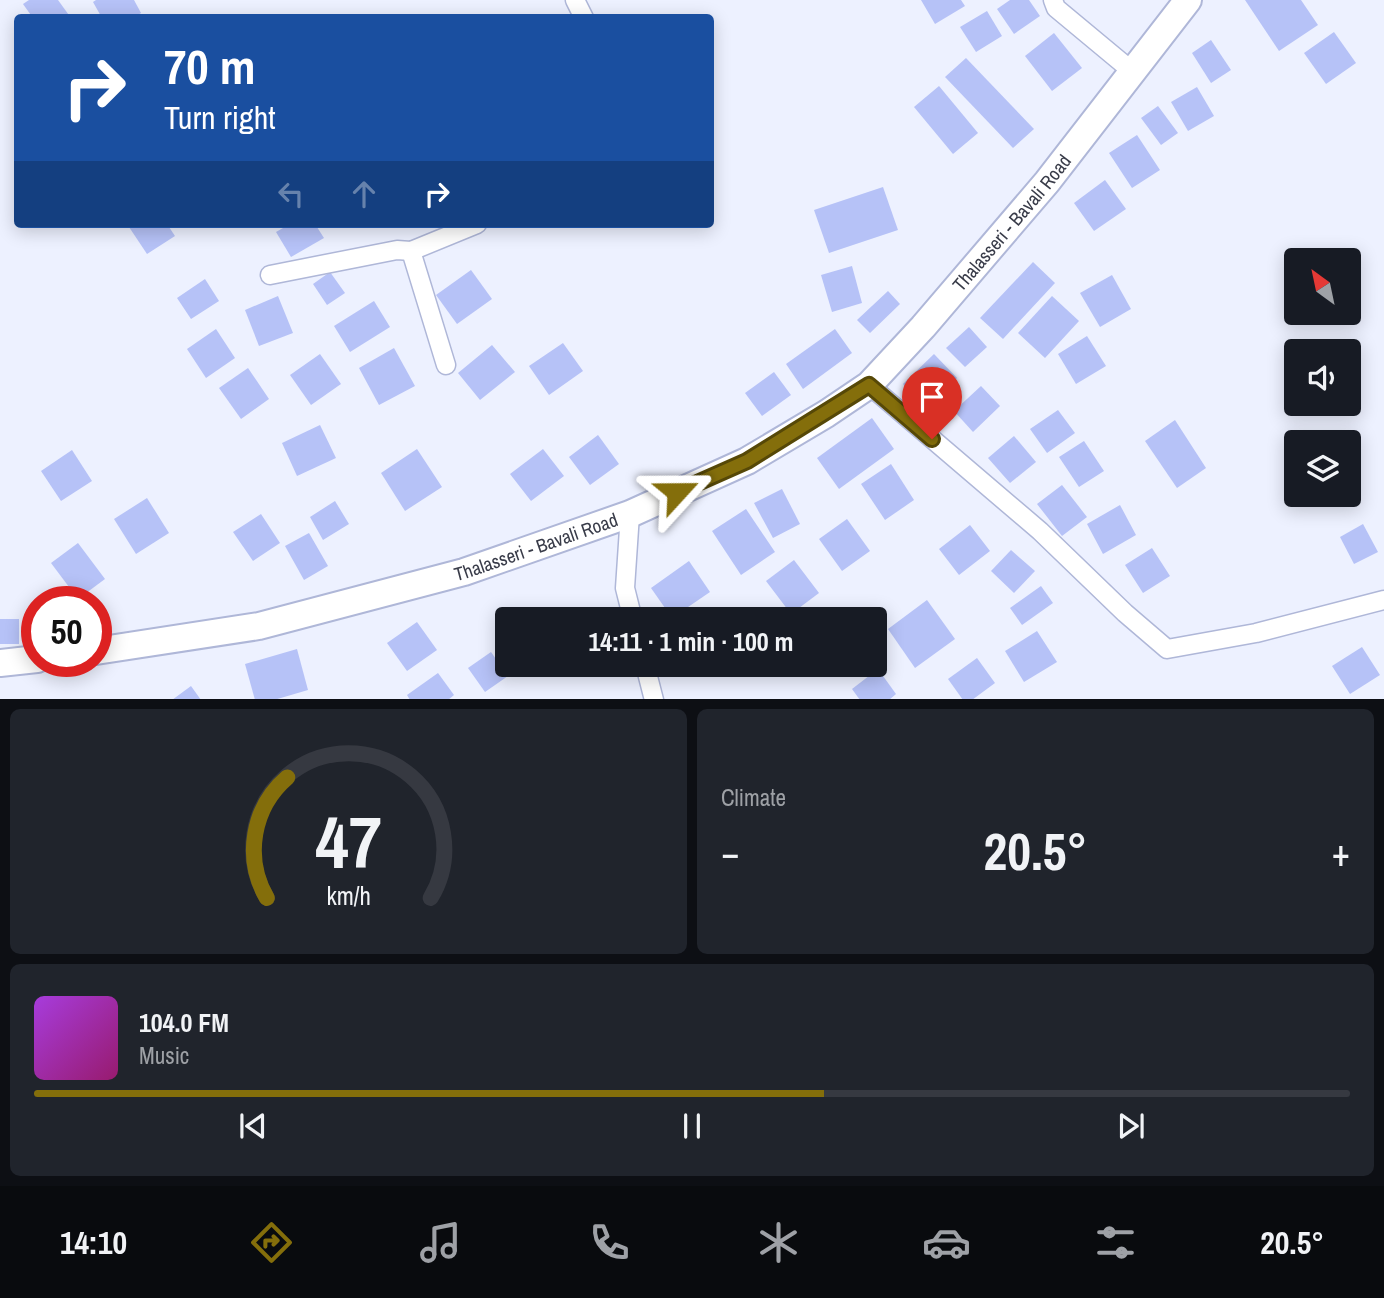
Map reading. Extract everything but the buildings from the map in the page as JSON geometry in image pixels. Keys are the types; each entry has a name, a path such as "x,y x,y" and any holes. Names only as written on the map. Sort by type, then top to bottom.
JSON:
{"main road":[{"name":"Thalasseri - Bavali Road","path":"112,649 259,626 464,572 630,514 747,461 869,385 1047,182 1188,0"},
{"path":"0,663 21,661"}],"street":[{"path":"1053,0 1056,8 1133,72"},
{"path":"270,275 397,250 411,251 467,228"},
{"path":"411,251 446,365"},
{"path":"869,385 1040,531 1125,613 1167,649 1256,633 1384,600"},
{"path":"630,514 625,588 630,607"},
{"path":"648,677 654,699"}],"route":[{"path":"677,492 747,461 869,385 932,439"}]}
